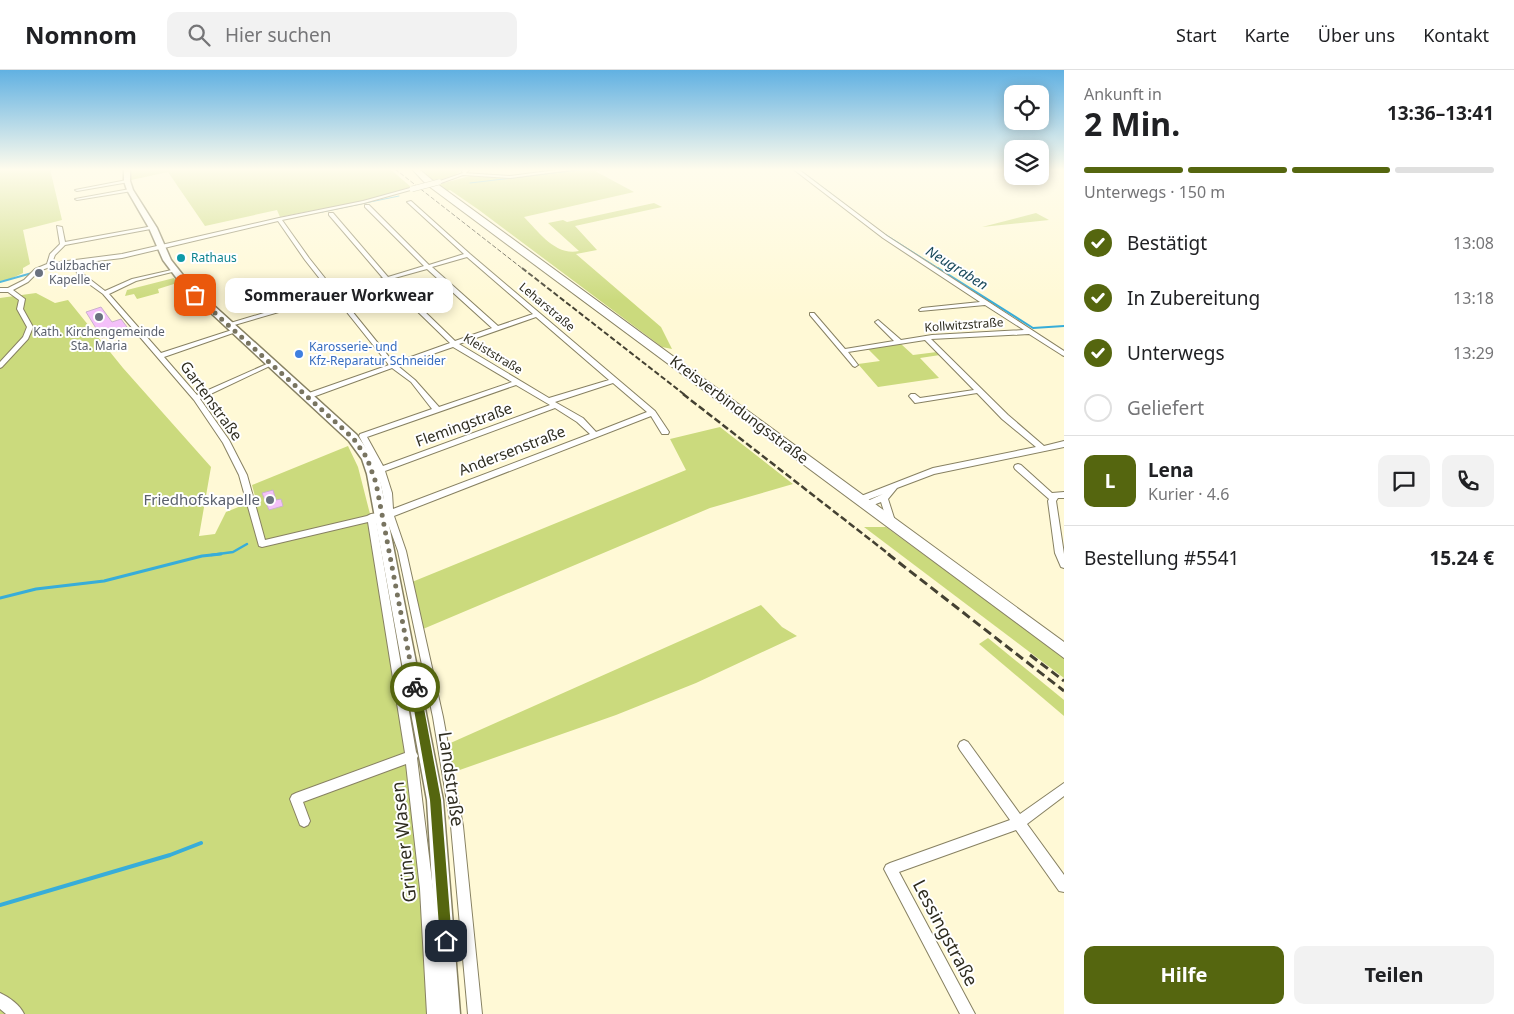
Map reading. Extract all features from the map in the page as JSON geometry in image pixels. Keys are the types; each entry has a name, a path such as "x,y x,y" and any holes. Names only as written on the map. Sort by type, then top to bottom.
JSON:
{"main road":[{"name":"Landstraße","path":"144,213 153,228 160,248 174,270 203,303 353,438 367,458 386,514 388,553 429,755 435,800 450,1014"},
{"name":"Kreisverbindungsstraße","path":"473,213 1064,650"}],"street":[{"path":"0,290 9,290 26,281 37,270 50,265 77,263 160,248 309,213"},
{"path":"375,213 428,267 497,330"},
{"name":"Leharstraße","path":"422,213 468,255 652,413 665,432"},
{"path":"853,213 885,237 1064,354"},
{"name":"Kleiststraße","path":"331,214 387,279 455,345 580,420 594,434"},
{"path":"279,219 306,258 393,366 413,380 437,410"},
{"path":"59,228 63,244"},
{"path":"50,265 53,254 63,244 153,228"},
{"path":"160,356 231,328 336,294 468,255"},
{"name":"Gartenstraße","path":"77,263 80,274 105,293 196,398 226,442 244,475 262,544"},
{"path":"105,293 134,280 174,270"},
{"path":"0,366 26,338 30,327 20,309 22,299 9,290"},
{"path":"922,310 986,303"},
{"path":"308,396 538,314"},
{"path":"812,314 855,365"},
{"path":"878,322 899,342"},
{"name":"Kollwitzstraße","path":"845,351 932,337 1031,332"},
{"path":"927,339 978,391 1043,449"},
{"path":"196,398 271,364"},
{"name":"Flemingstraße","path":"381,470 615,380"},
{"path":"475,1014 457,826 449,777 402,551 386,514 388,493 381,470 363,436 518,382"},
{"path":"913,396 918,401 978,391"},
{"name":"Andersenstraße","path":"262,544 386,514 652,413"},
{"path":"863,502 912,478 1064,444"},
{"path":"1018,467 1052,497 1059,552 1063,563"},
{"path":"863,502 884,498 894,488"},
{"path":"1052,497 1064,495"},
{"path":"884,498 892,524"},
{"name":"Grüner Wasen","path":"371,517 412,756 424,854 434,1014"},
{"path":"964,746 1064,886"},
{"name":"Grüner Wasen","path":"304,821 296,799 412,756"},
{"path":"1018,823 1064,789"},
{"name":"Lessingstraße","path":"968,1014 890,869 1018,823"},
{"path":"0,1000 17,1014"}],"green space":[{"path":"0,213 60,213 62,220 23,230 30,264 23,268 23,273 8,280 0,281"},
{"path":"196,213 263,213 205,226"},
{"path":"278,213 300,213 280,217"},
{"path":"483,213 541,213 524,217 548,242 570,252 579,251 548,223 563,220 567,222 608,213 634,213 575,226 597,250 576,254 661,327 672,349 662,347"},
{"path":"1036,213 1049,220 982,227"},
{"path":"174,278 177,283 158,289 159,293 137,299 134,294 125,296 127,290"},
{"path":"36,293 55,303 68,300 123,368 211,467 199,536 215,534 226,512 256,500 252,485 348,446 358,467 370,514 418,758 430,918 433,1014 0,1014 0,298"},
{"path":"901,344 913,355 937,352 940,355 920,358 939,378 878,387 858,364 880,361 868,349"},
{"path":"720,427 793,484 710,508 423,629 412,582 686,470 670,439"},
{"path":"864,527 886,527 1064,657 1064,678"},
{"path":"761,605 782,627 797,636 696,683 616,715 454,772 446,745"},
{"path":"988,638 1064,700 1064,716 979,644"}],"building":[{"path":"101,307 112,322 121,319 127,327 102,338 86,312"},
{"name":"Friedhofskapelle","path":"273,490 276,500 281,499 283,506 269,510 262,493"}],"waterway":[{"name":"Neugraben","path":"857,213 880,231 940,269"},
{"name":"Neugraben","path":"938,268 1033,328 1064,326"},
{"path":"0,282 32,273"},
{"path":"211,555 233,552 247,544"},
{"path":"0,598 36,589 104,581 202,556 221,554"},
{"path":"0,905 170,855 201,843"}],"railway":[{"path":"451,213 523,269"},
{"path":"522,268 685,395"},
{"path":"683,394 890,555"},
{"path":"888,554 1064,691"},
{"path":"1030,655 1064,681"}],"way so far":[{"path":"195,295 353,438 367,458 376,483 415,687"}],"place":[{"name":"Rathaus","path":"181,258"},
{"name":"Sulzbacher Kapelle","path":"39,273"},
{"name":"Sommerauer Workwear","path":"195,295"},
{"name":"Kath. Kirchengemeinde Sta. Maria","path":"99,317"},
{"name":"Karosserie- und Kfz-Reparatur Schneider","path":"299,354"},
{"name":"Friedhofskapelle","path":"270,500"}],"route":[{"path":"415,687 429,755 435,800 446,941"}]}
